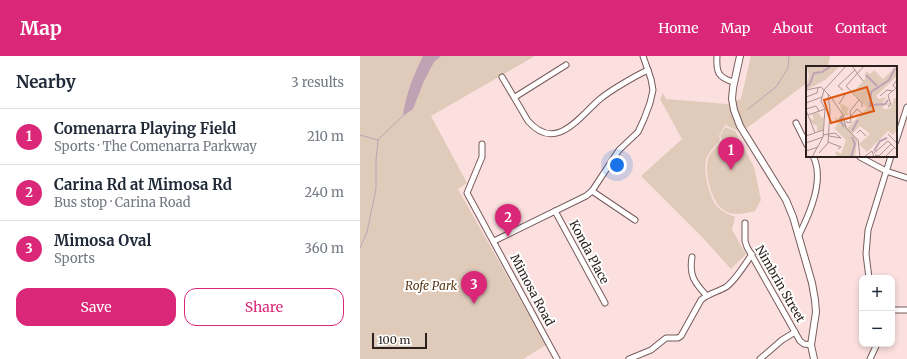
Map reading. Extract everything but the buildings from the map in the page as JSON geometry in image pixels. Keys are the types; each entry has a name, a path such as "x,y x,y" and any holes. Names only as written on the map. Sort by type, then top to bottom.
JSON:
{"main road":[{"path":"740,56 732,99 736,118 786,200 793,217 812,283 815,300 816,312 811,345 814,359"}],"street":[{"path":"494,241 586,196 592,191 619,150 638,132 644,119 652,96 653,83 643,56"},
{"path":"717,56 717,67 720,75 726,80 734,82"},
{"path":"515,98 566,65"},
{"path":"502,77 528,121 540,132 554,135 581,118 601,98 648,70"},
{"path":"897,137 907,107"},
{"path":"796,123 806,143"},
{"name":"Mimosa Road","path":"482,144 482,158 468,189 468,195 557,359"},
{"path":"798,234 804,224 817,186 818,170 813,157"},
{"path":"860,157 886,171 907,178"},
{"path":"869,275 866,254 868,230 891,157"},
{"path":"592,191 635,220"},
{"name":"Konda Place","path":"555,211 605,303"},
{"name":"Nimbrin Street","path":"745,223 745,241 752,254 802,343 811,345"},
{"path":"629,359 651,350 666,338 678,338 681,336 696,308 706,296 727,287 752,254"},
{"path":"692,257 690,268 695,284 706,296"},
{"path":"895,310 907,310"},
{"path":"760,359 782,340 795,332"},
{"path":"870,359 875,347"}],"green space":[{"name":"Rofe Park","path":"360,56 535,56 431,116 467,183 458,189 546,345 523,359 360,359"},
{"path":"751,56 830,56 828,66 806,66 806,87 804,85 747,128 736,130 725,125 719,136 720,139 707,157 705,168 707,182 713,201 718,207 735,217 732,230 746,254 731,269 703,238 641,176 682,139 660,99 663,93 666,99 727,104 741,99"},
{"path":"725,127 735,131 754,167 761,200 755,211 737,214 727,212 717,203 710,189 707,173 708,159 710,154 722,139 720,136"}],"shaded area":[{"path":"423,56 441,56 434,62 424,81 413,109 403,116 410,85"}],"waterway":[{"path":"748,109 776,87 788,68 789,56"},
{"path":"360,248 367,232 376,189 378,140 403,116"},
{"path":"360,135 378,140"}],"place":[{"name":"Comenarra Playing Field","path":"731,170"},
{"name":"Carina Rd at Mimosa Rd","path":"508,237"},
{"name":"Mimosa Oval","path":"474,304"}]}
